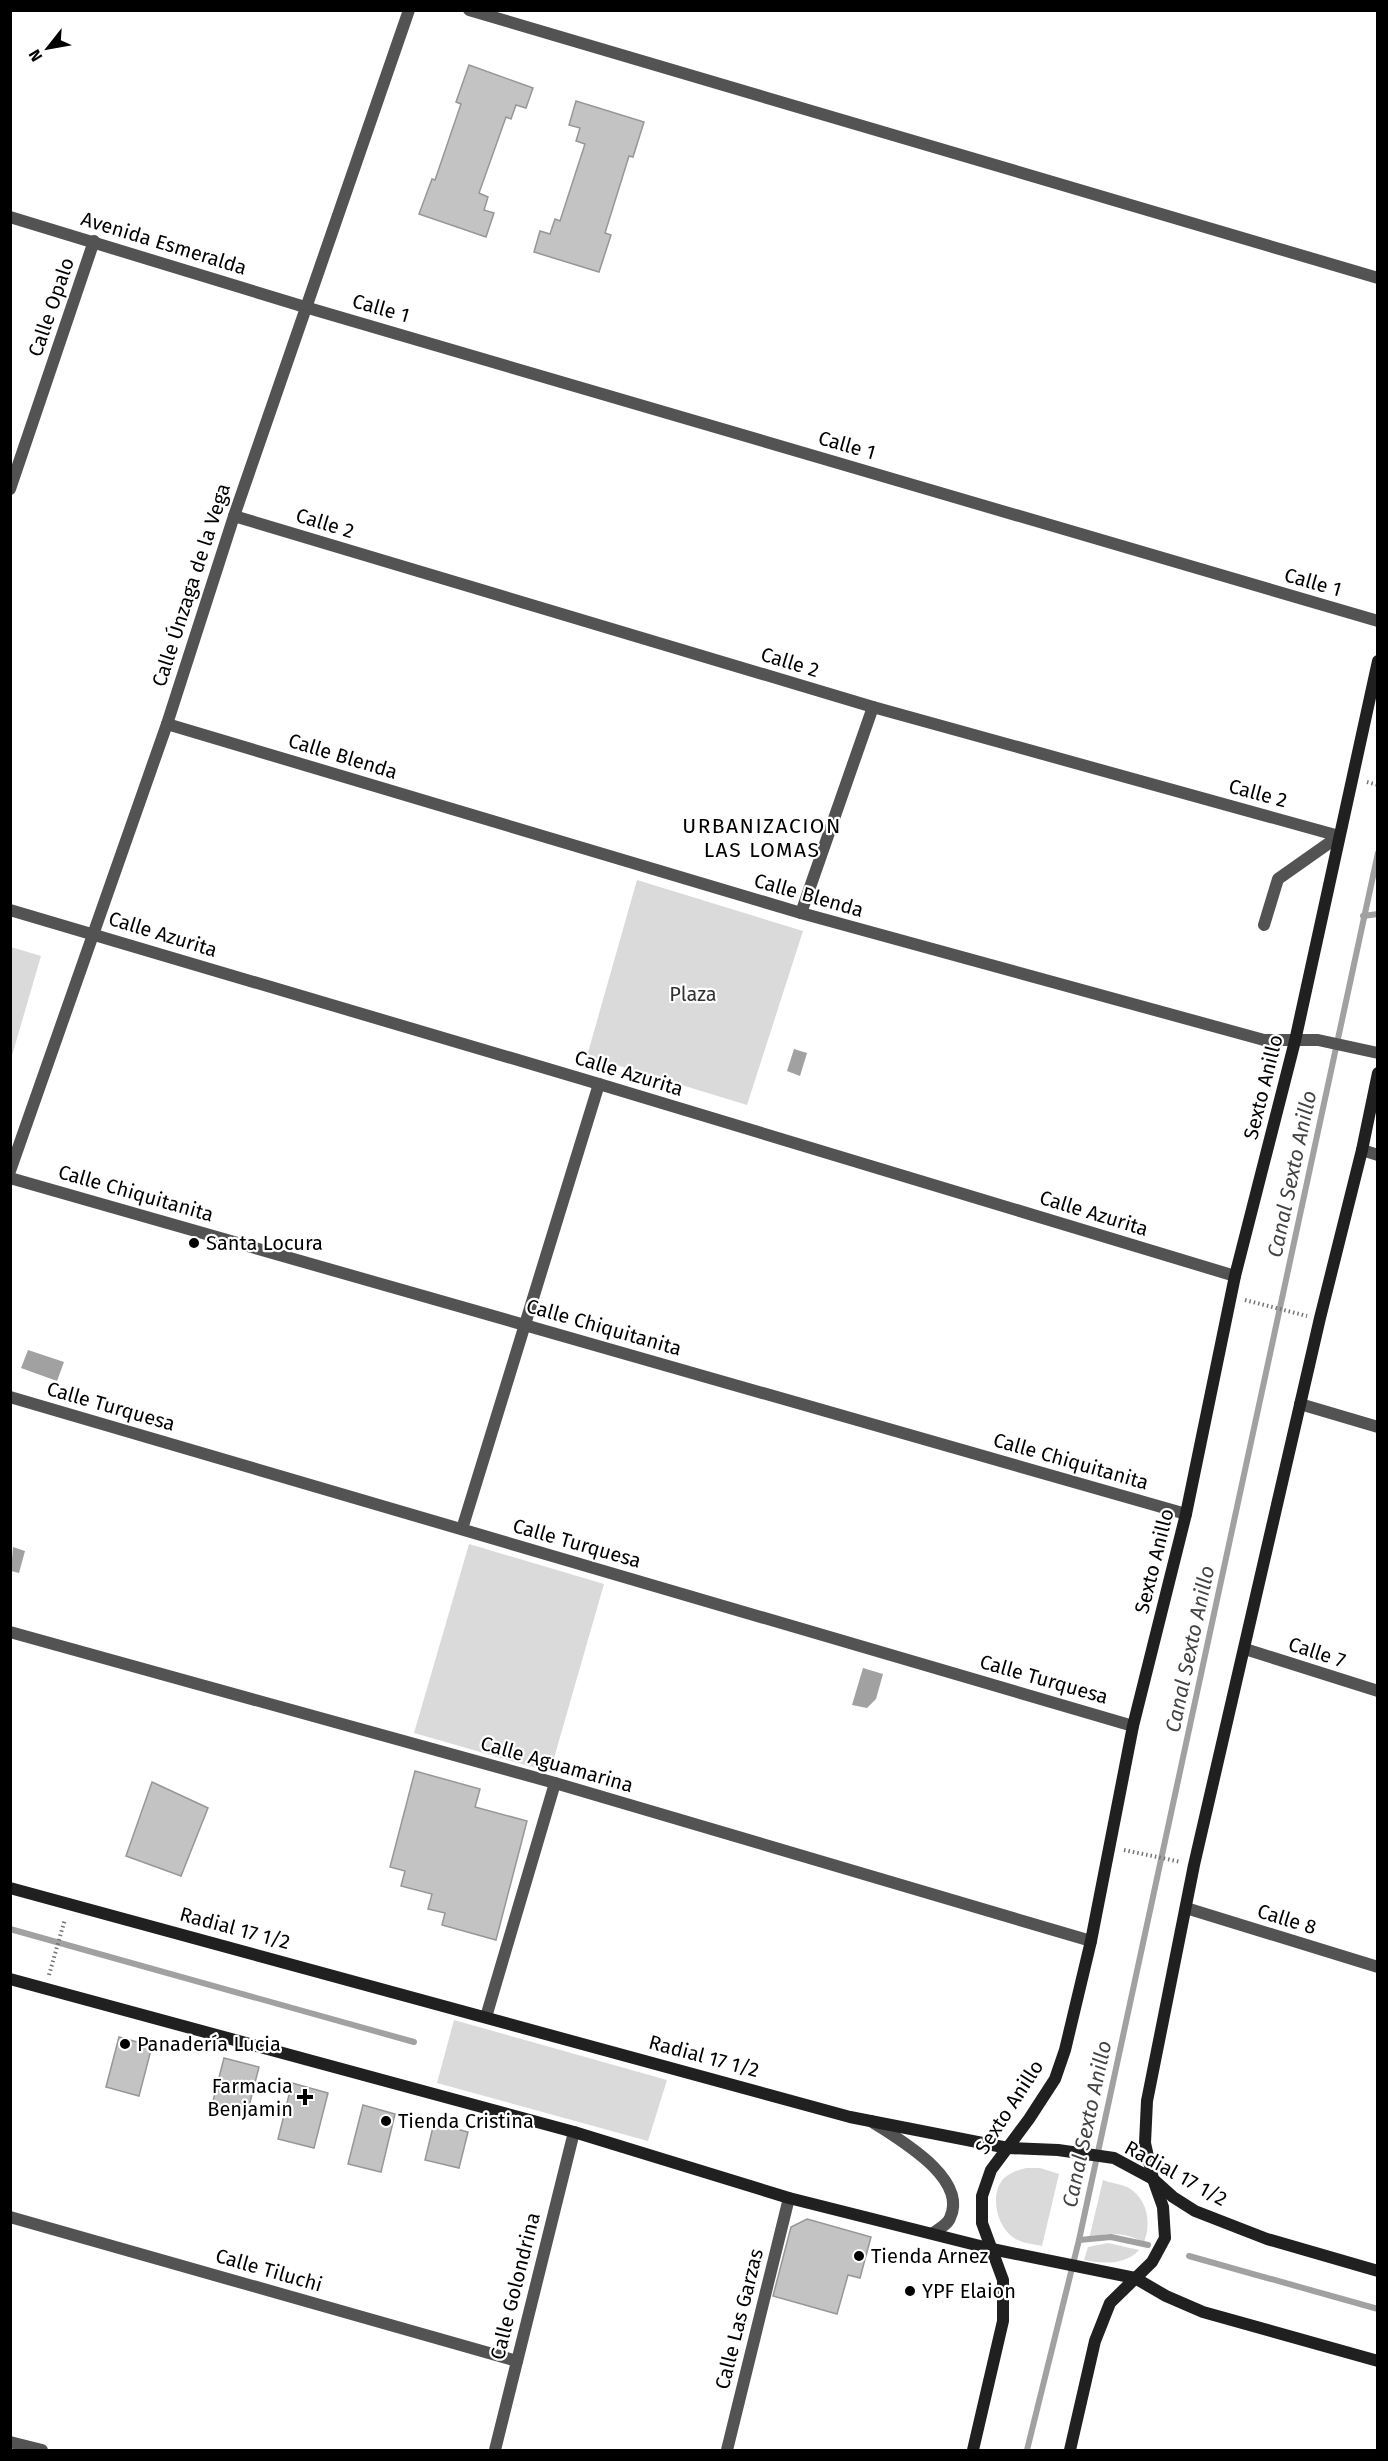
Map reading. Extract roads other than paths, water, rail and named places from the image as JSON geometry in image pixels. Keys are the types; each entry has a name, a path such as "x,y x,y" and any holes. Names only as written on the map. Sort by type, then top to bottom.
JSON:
{"main road":[{"name":"Sexto Anillo","path":"973,2451 1003,2321 1003,2280 982,2223 982,2196 991,2169 1055,2079 1065,2050 1091,1941 1133,1726 1186,1514 1235,1276 1295,1041 1377,661"},
{"path":"1071,2451 1095,2341 1110,2303 1152,2262 1165,2238 1163,2207 1153,2179 1145,2143 1147,2101 1194,1865 1300,1404 1362,1150 1377,1073"},
{"name":"Radial 17 1/2","path":"10,1888 871,2121 1008,2148 1058,2150 1114,2158 1153,2179 1173,2197 1195,2211 1267,2239 1377,2271"},
{"path":"10,1979 574,2132 789,2198 992,2249 1135,2278 1166,2296 1203,2312 1377,2361"}],"street":[{"name":"Calle Únzaga de la Vega","path":"10,1171 167,724 305,307 410,10"},
{"path":"469,10 1377,278"},
{"name":"Avenida Esmeralda","path":"10,217 305,307"},
{"name":"Calle Opalo","path":"10,489 94,241"},
{"name":"Calle 1","path":"305,307 1377,621"},
{"name":"Calle 2","path":"234,516 873,707 1339,836"},
{"path":"801,913 873,707"},
{"name":"Calle Blenda","path":"167,724 801,913 1264,1040 1318,1040 1377,1053"},
{"path":"1264,925 1278,879 1339,836"},
{"name":"Calle Azurita","path":"10,910 599,1084 1235,1276"},
{"path":"462,1529 599,1084"},
{"path":"1362,1150 1377,1155"},
{"name":"Calle Chiquitanita","path":"10,1178 1186,1514"},
{"name":"Calle Turquesa","path":"10,1397 1133,1726"},
{"path":"1300,1404 1377,1427"},
{"name":"Calle Aguamarina","path":"10,1632 555,1783 1091,1941"},
{"name":"Calle 7","path":"1245,1649 1377,1691"},
{"path":"486,2017 555,1783"},
{"name":"Calle 8","path":"1186,1908 1377,1967"},
{"path":"871,2121 921,2156 935,2168 949,2186 955,2203 950,2220 933,2234"},
{"name":"Calle Golondrina","path":"495,2451 574,2132"},
{"name":"Calle Las Garzas","path":"727,2451 789,2198"},
{"name":"Calle Tiluchi","path":"10,2217 517,2361"},
{"path":"10,2442 42,2451"}],"waterway":[{"name":"Canal Sexto Anillo","path":"1027,2450 1079,2240 1378,853"},
{"path":"1363,916 1378,914"},
{"path":"10,1929 414,2042"},
{"path":"1079,2240 1111,2237 1148,2245"},
{"path":"1189,2256 1378,2309"}],"place":[{"name":"Santa Locura","path":"194,1243"},
{"name":"Panadería Lucia","path":"125,2044"},
{"name":"Farmacia Benjamin","path":"305,2097"},
{"name":"Tienda Cristina","path":"386,2121"},
{"name":"Tienda Arnez","path":"859,2256"},
{"name":"YPF Elaion","path":"910,2291"}],"district":[{"name":"URBANIZACION LAS LOMAS","path":"762,838"}],"park label":[{"name":"Plaza","path":"693,994"}]}
